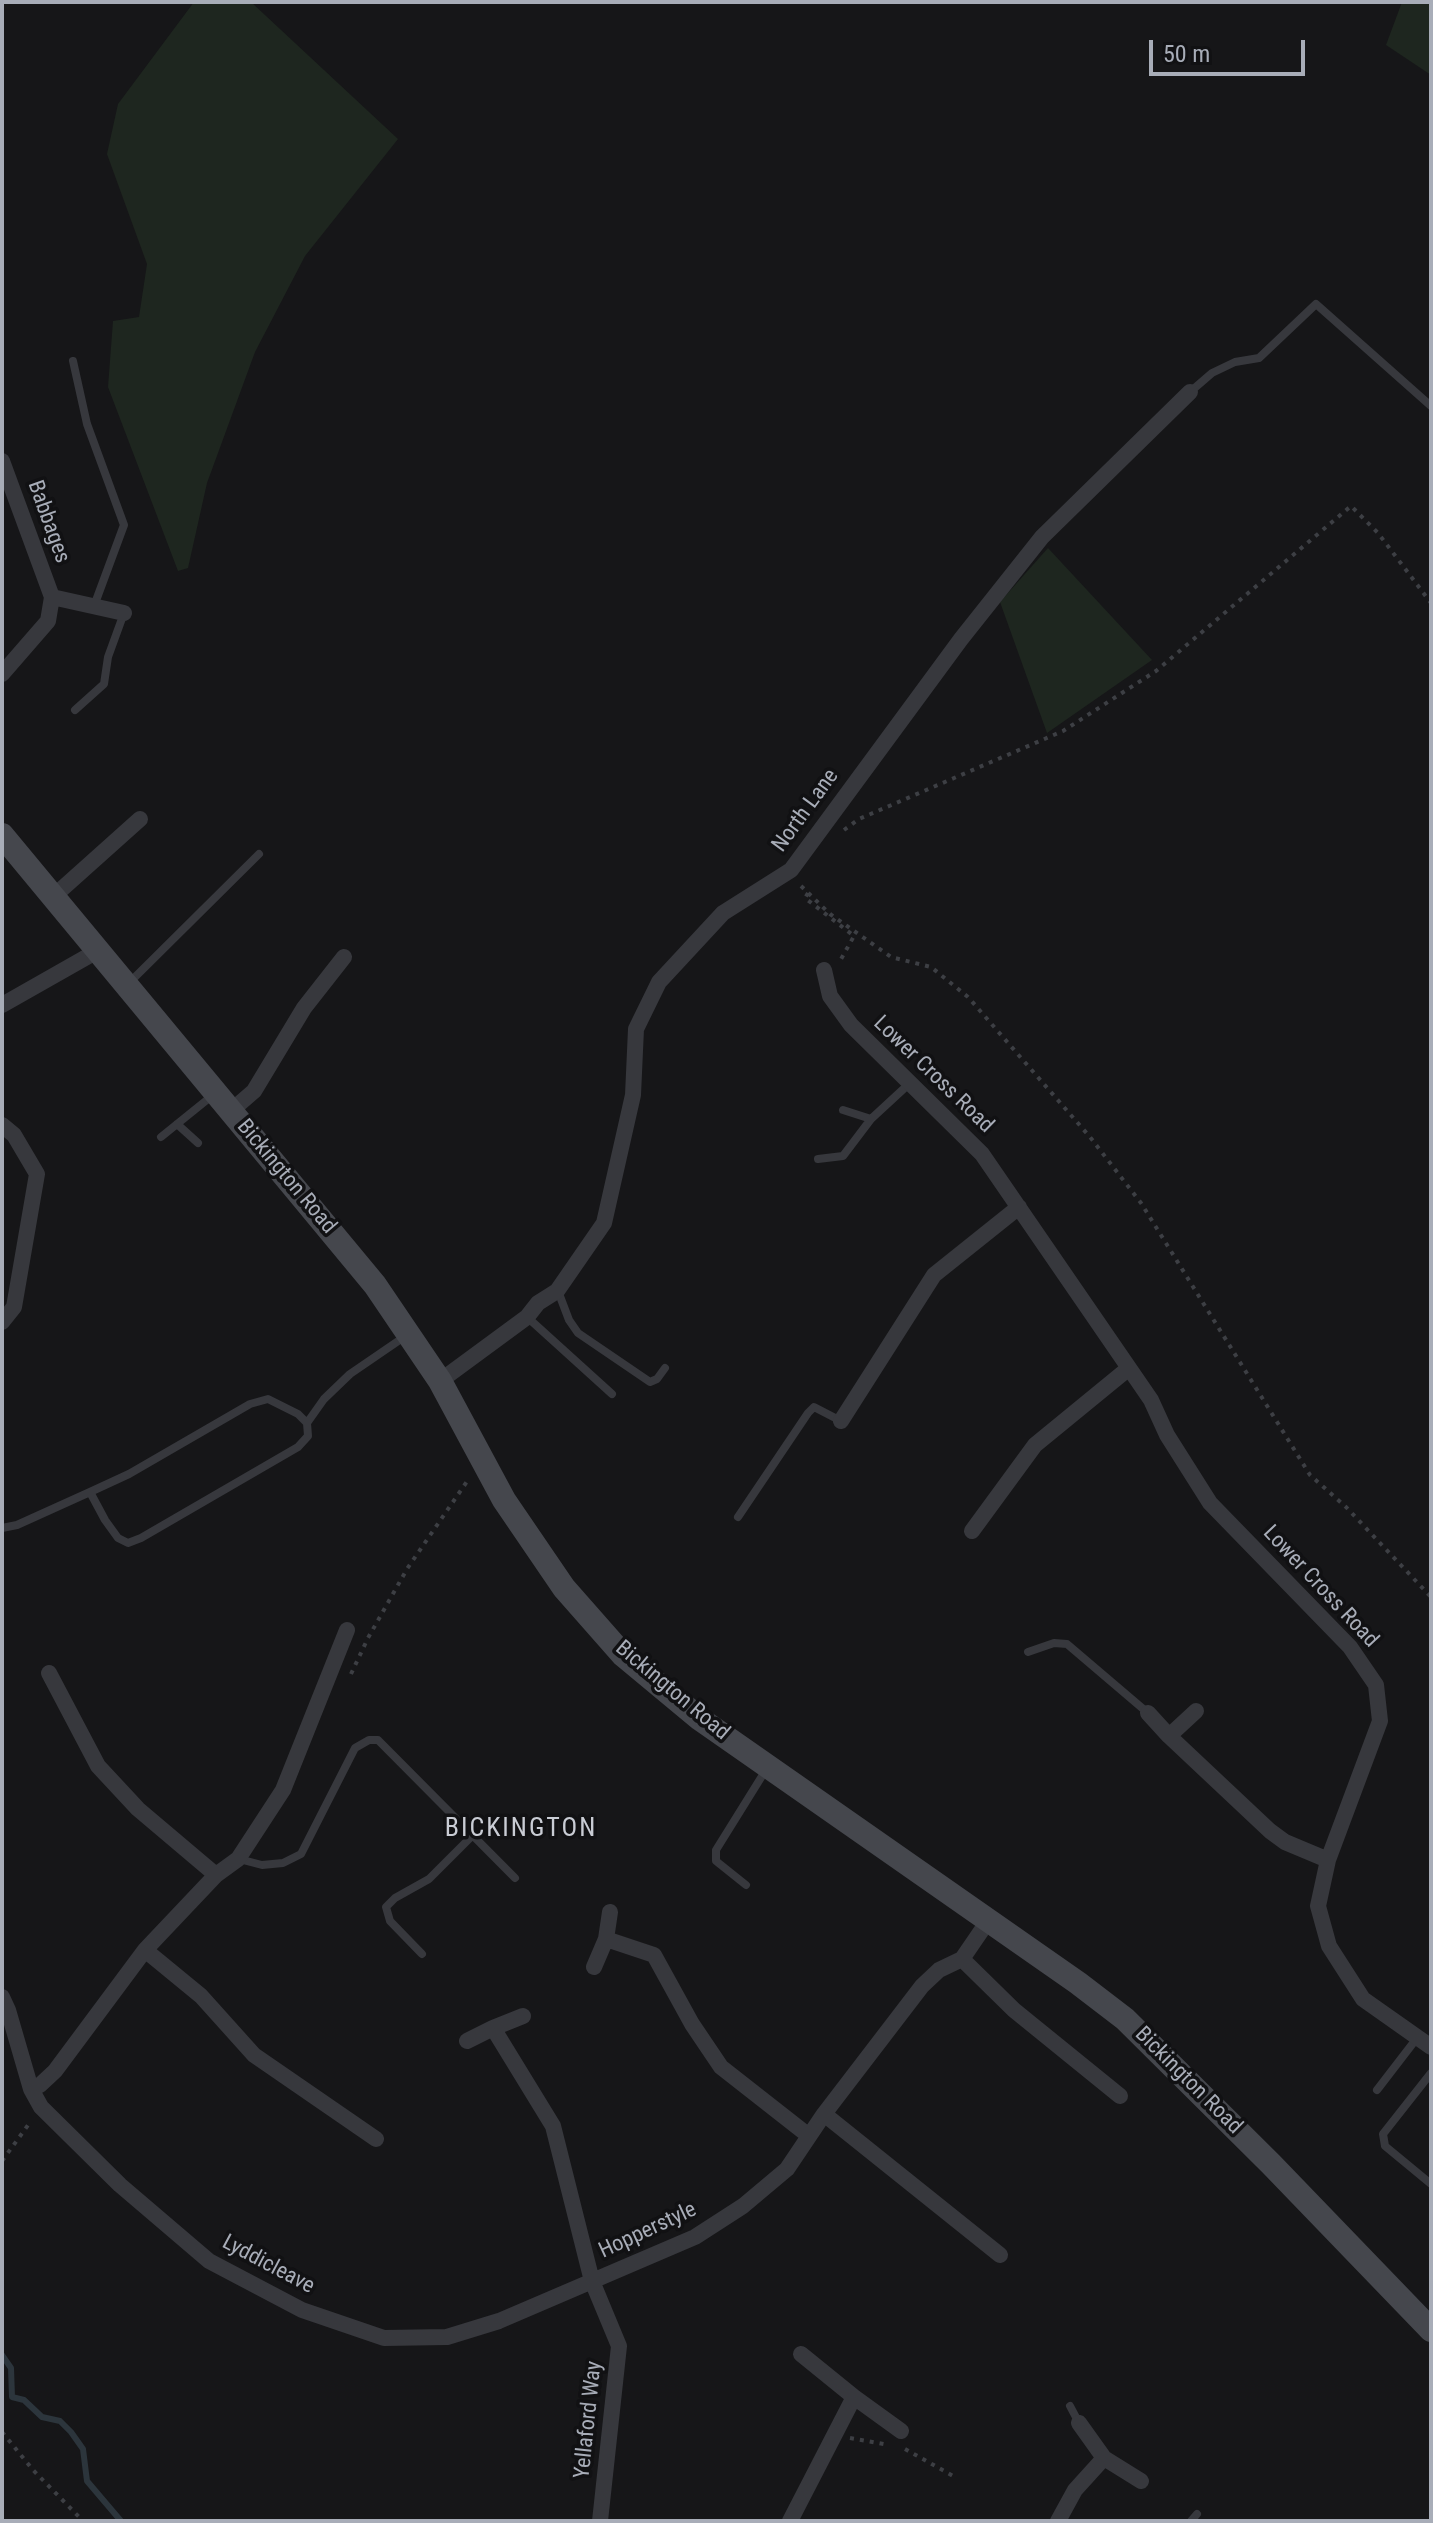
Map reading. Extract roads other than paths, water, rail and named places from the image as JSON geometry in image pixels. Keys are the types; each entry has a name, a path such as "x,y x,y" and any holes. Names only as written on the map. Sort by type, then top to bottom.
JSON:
{"main road":[{"name":"Bickington Road","path":"2,835 375,1285 440,1381 504,1500 564,1588 623,1655 700,1719 1125,2019 1431,2330"}],"street":[{"name":"North Lane","path":"440,1381 557,1291 604,1223 633,1095 636,1029 659,982 723,913 788,873 961,639 1042,537 1190,392"},
{"name":"Babbages","path":"2,461 52,597 48,621 2,674"},
{"name":"Babbages","path":"52,597 124,613"},
{"path":"54,896 140,819"},
{"path":"2,1005 99,950"},
{"path":"224,1102 254,1091 304,1008 344,957"},
{"name":"Lower Cross Road","path":"825,977 830,996 851,1025 982,1154 1151,1400 1167,1435 1210,1503 1350,1647 1376,1685 1380,1721 1328,1860 1318,1906 1329,1946 1363,1999 1424,2042"},
{"path":"2,1125 14,1135 37,1174 14,1307 2,1322"},
{"path":"841,1421 934,1275 1019,1207"},
{"path":"972,1531 1035,1445 1129,1368"},
{"path":"31,2089 55,2071 145,1950 216,1875 238,1859 283,1790 347,1630"},
{"path":"49,1673 98,1766 138,1809 216,1875"},
{"path":"1169,1736 1196,1711"},
{"path":"1148,1713 1270,1831 1285,1842 1328,1860"},
{"path":"594,1967 606,1939 610,1912"},
{"name":"Hopperstyle","path":"499,2321 695,2237 743,2206 787,2169 824,2114 922,1986 939,1970 962,1959 988,1921"},
{"path":"606,1939 654,1955 692,2024 721,2067 809,2136"},
{"path":"145,1950 201,1996 254,2055 376,2139"},
{"path":"962,1959 1014,2010 1120,2096"},
{"name":"Lyddicleave","path":"2,1997 31,2089 41,2107 120,2185 209,2261 302,2310 384,2338 447,2337 499,2321"},
{"path":"467,2041 523,2016"},
{"name":"Yellaford Way","path":"493,2028 553,2126 592,2281 619,2346 600,2521"},
{"path":"824,2114 1000,2255"},
{"path":"801,2354 902,2439"},
{"path":"790,2521 854,2397"},
{"path":"1079,2423 1104,2458 1141,2481"},
{"path":"1058,2521 1075,2490 1104,2458"}],"lane":[{"path":"1190,392 1212,373 1235,362 1259,358 1316,304 1431,406"},
{"path":"73,361 87,424 124,525 94,607"},
{"path":"75,710 104,684 108,657 124,613"},
{"path":"127,984 259,854"},
{"path":"818,1159 843,1156 871,1119 910,1083"},
{"path":"161,1137 177,1124 224,1102"},
{"path":"843,1110 871,1119"},
{"path":"177,1124 198,1143"},
{"path":"557,1291 578,1333 650,1382 657,1379 665,1368"},
{"path":"527,1317 612,1394"},
{"path":"90,1492 118,1538 128,1543 141,1538 298,1447 308,1436 307,1423 324,1399 350,1374 408,1334"},
{"path":"2,1528 17,1525 90,1492 155,1459 250,1404 268,1399 298,1414 307,1423"},
{"path":"738,1517 814,1407 841,1421"},
{"path":"1028,1652 1054,1643 1067,1644 1148,1713"},
{"path":"238,1859 262,1865 283,1863 301,1854 355,1748 369,1740 378,1740 515,1878"},
{"path":"746,1885 716,1861 716,1850 768,1767"},
{"path":"422,1954 390,1921 386,1907 395,1898 429,1879 473,1835"},
{"path":"1377,2090 1424,2042"},
{"path":"1431,2073 1383,2134 1385,2146 1431,2184"},
{"path":"1070,2406 1079,2423"}],"waterway":[{"path":"2,2355 11,2368 12,2397 24,2400 42,2417 60,2421 71,2432 83,2449 87,2481 121,2521"}],"district":[{"name":"BICKINGTON","path":"521,1829"}]}
